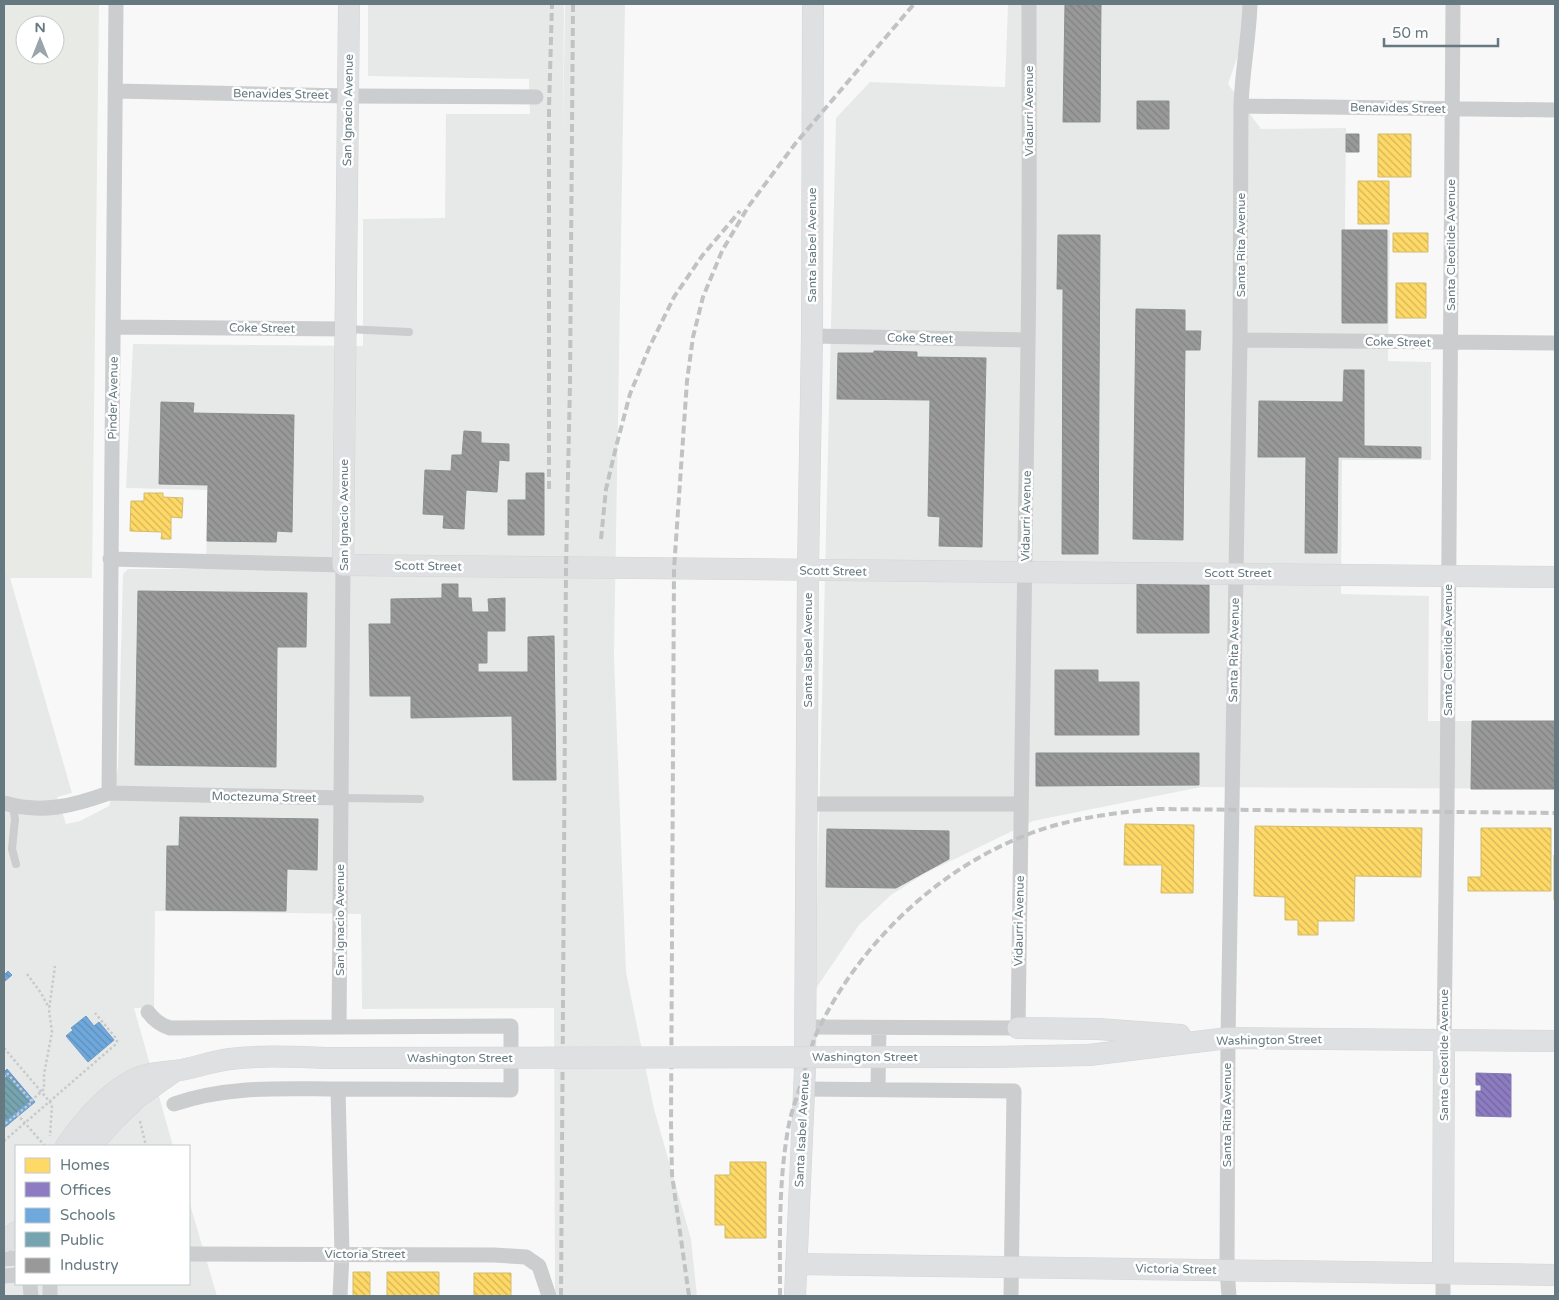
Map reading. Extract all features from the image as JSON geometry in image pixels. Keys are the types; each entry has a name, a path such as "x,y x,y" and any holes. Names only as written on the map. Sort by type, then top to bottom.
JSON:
{"main road":[{"name":"San Ignacio Avenue","path":"343,565 348,4"},
{"name":"Santa Isabel Avenue","path":"795,1296 805,1089 808,570 812,336 812,4"},
{"name":"Scott Street","path":"343,565 1555,577"},
{"path":"1018,1028 1098,1028 1228,1038"},
{"name":"Washington Street","path":"67,1145 80,1127 117,1090 136,1079 151,1073 175,1071 228,1059 259,1057 990,1057 1089,1055 1228,1038 1555,1041"},
{"name":"Santa Cleotilde Avenue","path":"1443,1273 1444,1040"},
{"path":"93,1145 115,1119 138,1097 175,1071"},
{"path":"4,1242 15,1233"},
{"name":"Victoria Street","path":"796,1264 1555,1275"}],"street":[{"name":"Pinder Avenue","path":"109,793 116,4"},
{"name":"Vidaurri Avenue","path":"1018,1028 1028,340 1029,4"},
{"name":"Santa Rita Avenue","path":"1228,1296 1228,1038 1240,340 1241,106 1250,4"},
{"name":"Santa Cleotilde Avenue","path":"1444,1040 1453,4"},
{"name":"Benavides Street","path":"115,90 348,96 536,97"},
{"name":"Benavides Street","path":"1241,106 1555,110"},
{"name":"Coke Street","path":"114,327 345,329"},
{"name":"Coke Street","path":"812,336 1028,340"},
{"name":"Coke Street","path":"1240,340 1555,343"},
{"name":"Scott Street","path":"110,559 343,565"},
{"name":"San Ignacio Avenue","path":"340,1027 343,565"},
{"name":"Moctezuma Street","path":"109,793 341,798"},
{"path":"9,805 29,808 62,806 78,804 109,793"},
{"path":"807,804 1020,804"},
{"path":"148,1012 161,1026 170,1028 511,1026 511,1090 267,1088 217,1092 193,1097 174,1104"},
{"path":"805,1027 1018,1028"},
{"path":"878,1089 879,1028"},
{"path":"338,1089 342,1254 340,1296"},
{"path":"805,1089 1014,1090 1011,1296"},
{"name":"Victoria Street","path":"190,1254 494,1254 526,1257 539,1266 549,1296"},
{"name":"Santa Cleotilde Avenue","path":"1443,1273 1443,1296"}],"lane":[{"name":"Coke Street","path":"345,329 409,332"},
{"name":"Moctezuma Street","path":"341,798 420,800"},
{"path":"9,805 15,819 12,849 16,864"}],"path":[{"path":"4,1122 6,1124 44,1089 44,1074 52,1032 49,1010 55,966"},
{"path":"27,974 41,993 49,1010"},
{"path":"4,1141 116,1044 115,1037 95,1013"},
{"path":"4,1048 52,1105 51,1130 46,1145"},
{"path":"4,1076 8,1073 31,1101"},
{"path":"17,1114 45,1145"},
{"path":"140,1114 141,1130 146,1145"}],"shaded area":[{"path":"4,4 99,4 92,578 10,578 4,557"},
{"path":"368,4 564,4 563,135 565,4 625,4 614,656 626,972 654,1109 691,1239 697,1296 555,1296 554,1008 362,1009 361,914 155,911 154,1008 134,1008 173,1145 15,1145 15,1285 190,1285 190,1204 217,1296 4,1296 4,557 72,793 57,797 66,824 80,821 109,806 118,768 123,574 128,569 206,569 208,490 126,488 133,344 363,346 363,219 445,218 446,114 530,114 529,79 368,76"},
{"path":"1008,4 1246,4 1246,32 1228,84 1261,129 1346,128 1345,230 1390,230 1388,361 1431,362 1431,460 1342,460 1341,594 1429,596 1428,721 1555,721 1555,789 1201,787 1033,821 924,874 891,895 859,925 815,990 836,118 870,82 1005,87"}],"building: Homes":[{"path":"1378,134 1411,134 1411,177 1378,177"},
{"path":"1358,181 1389,181 1389,224 1358,224"},
{"path":"1393,233 1428,233 1428,252 1393,252"},
{"path":"1396,283 1426,283 1426,318 1396,318"},
{"path":"144,493 163,493 163,497 183,498 182,518 171,517 171,539 161,539 162,532 130,531 131,501 144,501"},
{"path":"1125,824 1194,825 1193,893 1161,893 1162,865 1124,865"},
{"path":"1255,826 1422,828 1421,877 1355,876 1354,921 1318,921 1318,935 1298,935 1298,920 1285,920 1285,897 1254,896"},
{"path":"1481,828 1551,828 1551,891 1468,891 1468,877 1481,877"},
{"path":"1555,855 1555,900 1554,900"},
{"path":"730,1162 766,1162 766,1238 725,1238 725,1225 715,1225 715,1175 730,1175"},
{"path":"353,1272 370,1272 370,1296 353,1296"},
{"path":"387,1272 439,1272 439,1296 387,1296"},
{"path":"474,1273 511,1273 511,1296 474,1296"}],"building: Offices":[{"path":"1476,1073 1511,1074 1511,1117 1476,1116 1476,1091 1481,1091 1481,1085 1476,1085"}],"building: Schools":[{"path":"8,971 12,975 5,981 4,975"},
{"path":"86,1016 94,1026 99,1022 114,1040 88,1062 66,1036 73,1030 71,1028"},
{"path":"7,1069 35,1102 4,1128 4,1117 6,1119 28,1101 8,1077 4,1081 4,1072"}],"building: Public":[{"path":"8,1077 28,1101 6,1119 4,1117 4,1081"}],"building: Industry":[{"path":"1065,4 1101,4 1100,122 1063,122"},
{"path":"1137,101 1169,101 1169,129 1137,129"},
{"path":"1346,134 1359,134 1359,152 1346,152"},
{"path":"1342,230 1387,230 1387,323 1342,323"},
{"path":"1058,235 1100,235 1098,554 1062,554 1063,289 1057,289"},
{"path":"1136,309 1185,310 1185,331 1201,331 1200,350 1185,350 1183,540 1133,539"},
{"path":"874,351 917,352 917,357 986,358 982,547 939,546 940,517 928,516 930,400 837,399 838,353 874,353"},
{"path":"1344,370 1364,370 1364,446 1421,447 1421,458 1338,457 1337,553 1305,553 1306,457 1258,457 1259,401 1343,402"},
{"path":"161,402 194,403 193,413 294,415 292,532 277,531 276,542 207,541 208,485 159,484"},
{"path":"464,431 481,432 481,443 509,444 509,461 499,460 497,492 466,490 464,529 443,528 444,515 423,514 425,470 451,471 452,455 462,455"},
{"path":"526,473 544,473 544,535 508,535 508,500 526,500"},
{"path":"442,584 458,584 458,598 471,598 472,612 489,612 488,599 505,598 505,631 487,631 487,663 478,663 478,672 528,672 528,637 554,636 556,780 513,780 512,716 411,718 411,696 370,696 369,624 391,624 391,599 442,598"},
{"path":"1137,584 1209,584 1209,633 1137,633"},
{"path":"138,591 307,593 306,647 277,647 276,767 135,765"},
{"path":"1055,670 1098,670 1098,682 1139,682 1139,735 1055,735"},
{"path":"1472,721 1555,721 1555,789 1471,789"},
{"path":"1036,753 1199,753 1199,785 1036,786"},
{"path":"180,817 318,819 317,870 287,869 286,911 166,910 167,846 179,846"},
{"path":"827,829 949,831 949,859 896,888 826,887"}],"railway":[{"path":"549,489 549,108 552,4"},
{"path":"561,1296 566,568 570,383 573,4"},
{"path":"689,1296 672,1175 671,1123 674,569 687,381 693,337 703,297 722,251 748,207 795,144 914,4"},
{"path":"601,539 606,489 616,447 630,394 649,348 674,297 702,256 740,211"},
{"path":"780,1296 780,1208 786,1141 790,1119 817,1032 856,967 879,940 903,914 929,891 958,871 988,853 1036,831 1087,818 1158,809 1555,813"}]}
